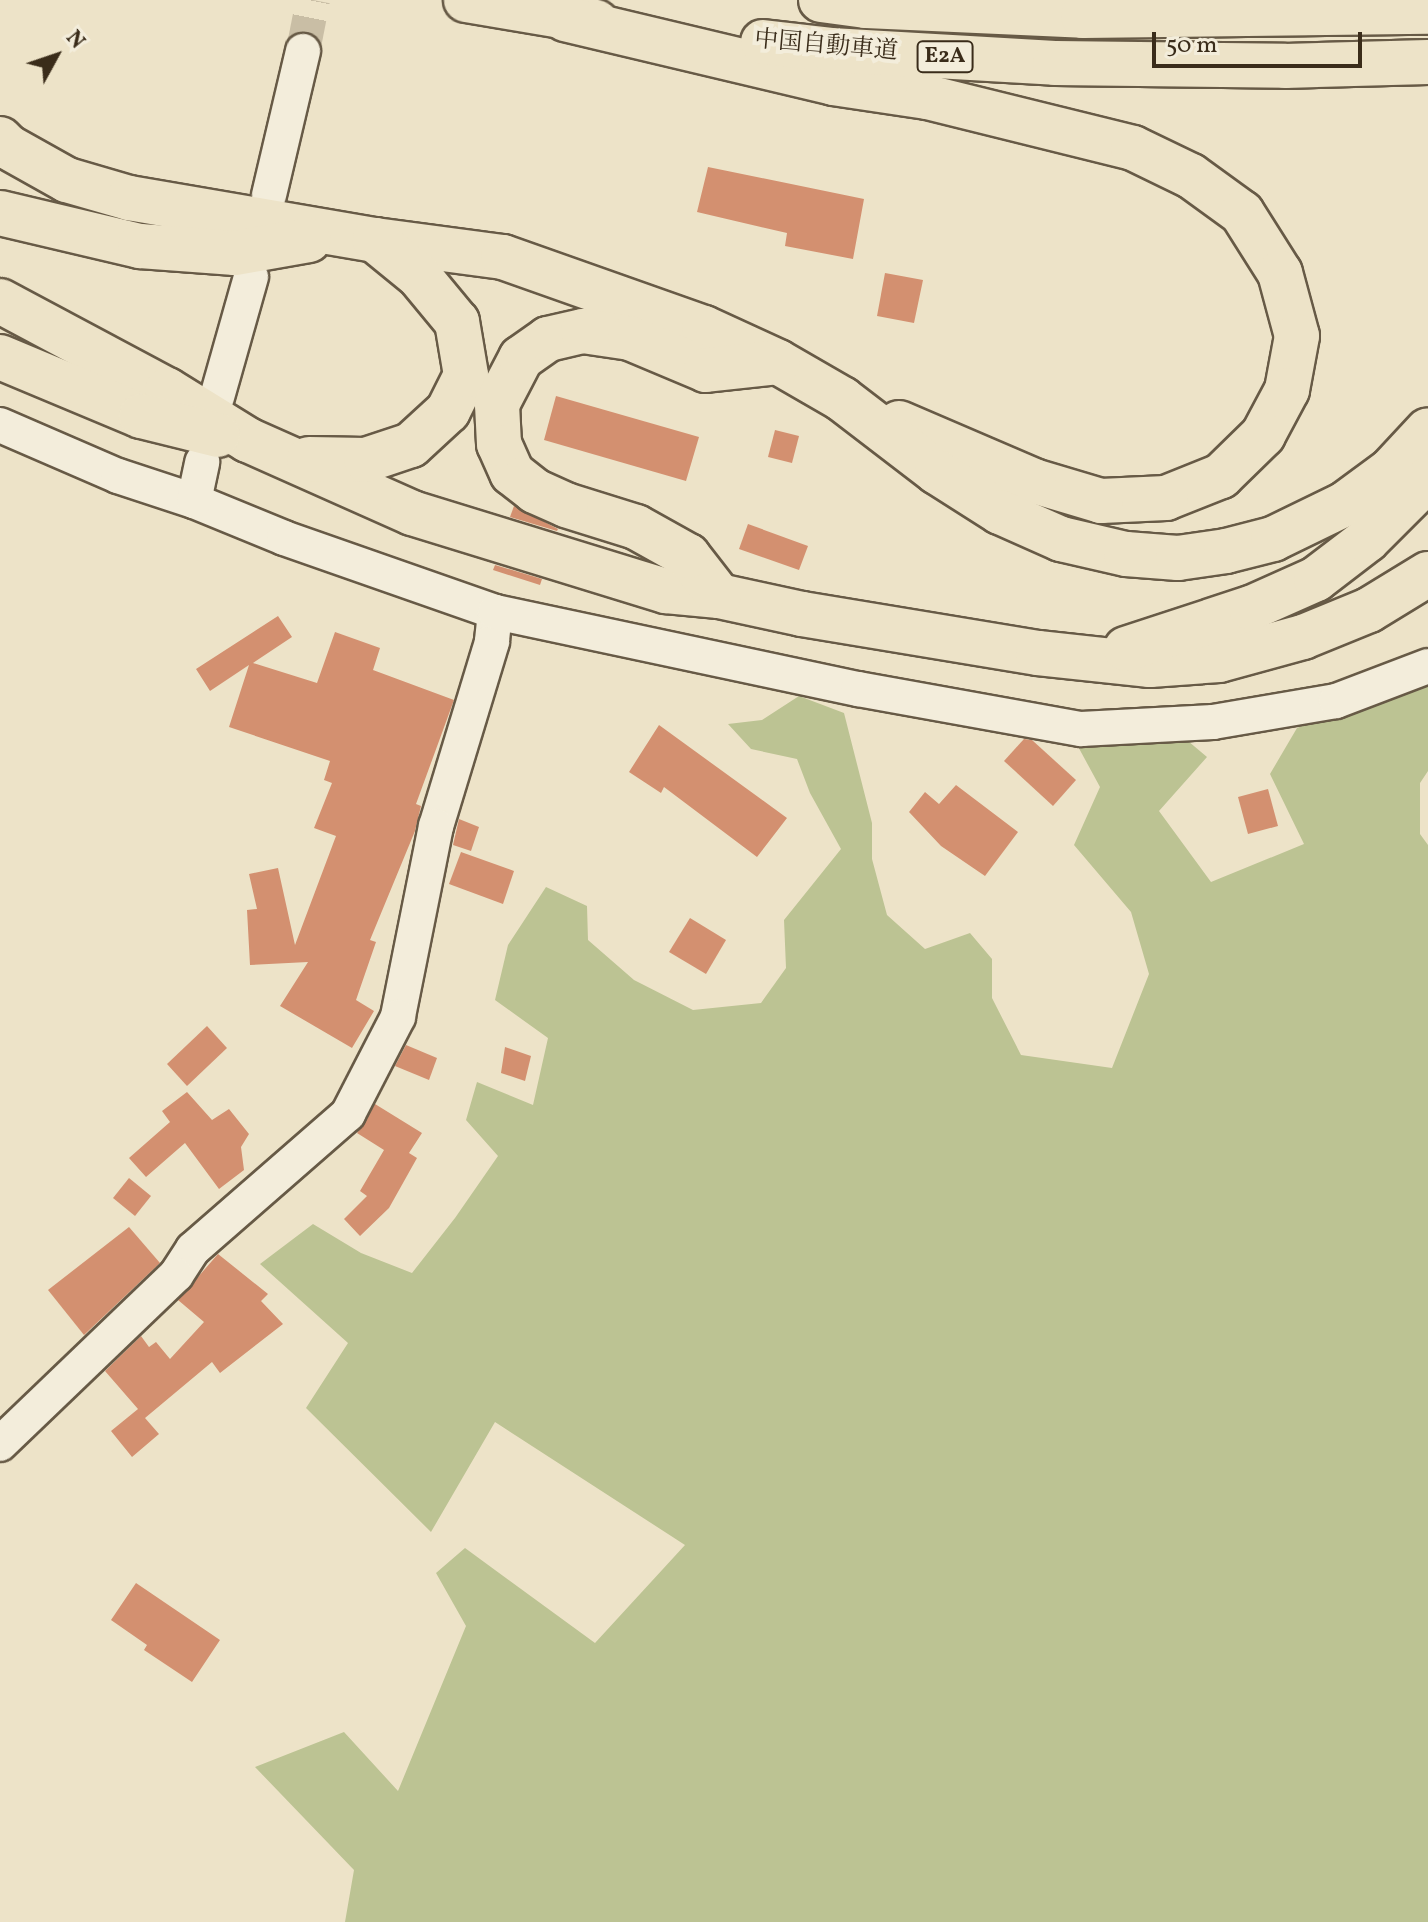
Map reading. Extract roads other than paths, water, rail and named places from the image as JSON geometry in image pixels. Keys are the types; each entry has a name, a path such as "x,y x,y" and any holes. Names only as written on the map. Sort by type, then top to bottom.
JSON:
{"highway":[{"name":"中国自動車道","path":"466,0 565,19 831,50 1055,63 1285,66 1428,62"},
{"name":"中国自動車道","path":"821,0 866,6 1083,16 1428,12"},
{"path":"866,6 984,0"},
{"path":"0,139 8,147 67,180 129,198 359,237 503,257 704,328 778,362 842,399 1047,485 1101,501 1166,498 1221,476 1263,435 1287,390 1297,336 1280,273 1242,213 1191,176 1133,148 927,97 833,83 565,19"},
{"path":"0,213 140,246 235,253 359,237 419,276 457,322 466,375 448,411 411,445 366,460 289,457"},
{"path":"0,301 167,390 248,440 412,513 666,591 719,596 802,614 1038,653 1150,665 1219,660 1303,637 1369,610 1428,574"},
{"path":"719,596 688,556 636,527 566,505 535,491 512,473 499,444 497,404 521,358 548,339 583,331 630,338 706,370 778,362"},
{"path":"0,357 141,416 188,430 248,440"},
{"path":"842,399 937,472 1000,512 1061,539 1126,554 1178,558 1226,551 1298,529 1345,504 1391,470 1428,430"},
{"path":"1038,653 1129,649 1251,608 1290,591 1316,579 1367,540 1428,479"}],"street":[{"path":"269,195 303,51"},
{"path":"217,397 251,277"},
{"path":"0,425 118,476 495,612 858,689 1081,729 1213,722 1336,701 1428,666"},
{"path":"194,501 202,462"},
{"path":"0,1444 176,1275 193,1249 348,1114 398,1017 436,826 492,642 495,612"}],"tunnel":[{"path":"303,51 313,0"}]}
